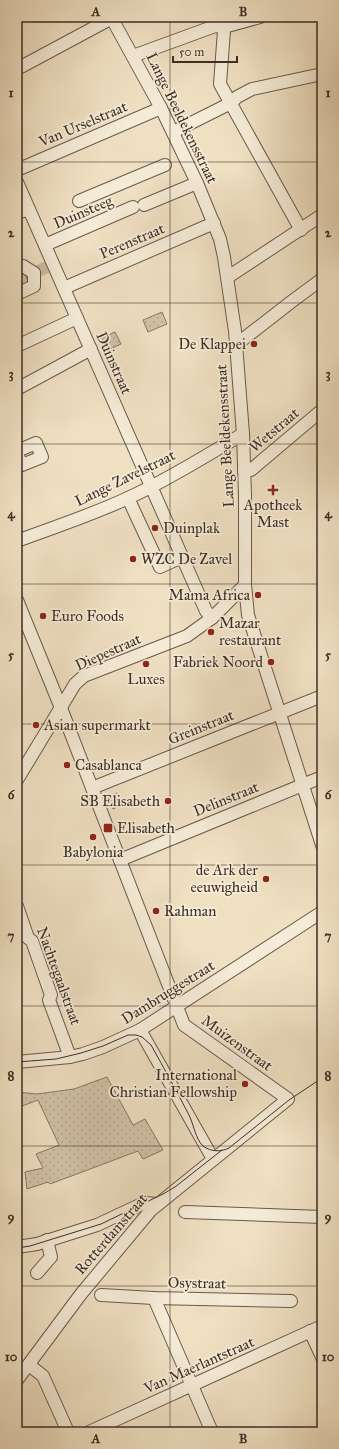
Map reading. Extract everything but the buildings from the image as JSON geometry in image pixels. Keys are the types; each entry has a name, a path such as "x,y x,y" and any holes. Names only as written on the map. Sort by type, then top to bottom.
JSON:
{"street":[{"path":"133,56 225,22 260,17"},
{"path":"17,69 112,18"},
{"name":"Lange Beeldekensstraat","path":"112,18 162,108 198,183 220,239 228,277 237,344 243,434 244,585 248,615 322,845"},
{"path":"225,22 220,84 301,230"},
{"path":"173,132 231,103 237,97 252,89 322,74"},
{"name":"Van Urselstraat","path":"17,170 162,108"},
{"path":"79,201 165,165"},
{"name":"Duinstraat","path":"17,182 23,211 45,245 43,269 64,288 206,611 212,618"},
{"name":"Duinsteeg","path":"45,245 198,183"},
{"path":"228,277 322,215"},
{"name":"Perenstraat","path":"64,288 214,223"},
{"path":"17,269 23,266 43,269 34,286 17,294"},
{"path":"237,344 322,279"},
{"path":"17,346 77,318"},
{"path":"17,389 91,350"},
{"name":"Wetstraat","path":"244,470 251,470 322,410"},
{"name":"Lange Zavelstraat","path":"17,541 86,516 152,487 243,434"},
{"path":"128,498 160,567 182,557"},
{"name":"Diepestraat","path":"17,780 74,684 84,676 187,636 212,618 244,585"},
{"name":"Muizenstraat","path":"17,600 22,626 61,708 184,1025 288,1099"},
{"name":"Greinstraat","path":"92,788 322,696"},
{"name":"Delinstraat","path":"120,860 322,777"},
{"name":"Nachtegaalstraat","path":"17,906 28,938 32,941 51,995 49,1000 70,1057"},
{"name":"Dambruggestraat","path":"17,1062 70,1057 82,1054 103,1047 140,1030 322,912"},
{"path":"140,1030 213,1159"},
{"name":"Rotterdamstraat","path":"17,1380 81,1294 150,1210 288,1099"},
{"path":"18,1247 47,1240 105,1222 144,1203 158,1204"},
{"path":"185,1212 322,1217"},
{"path":"37,1273 51,1257 47,1240"},
{"name":"Osystraat","path":"101,1295 154,1298 291,1301"},
{"path":"154,1298 212,1432"},
{"name":"Van Maerlantstraat","path":"89,1432 322,1326"},
{"path":"310,1331 322,1357"},
{"path":"29,1365 43,1376 68,1432"}],"shaded area":[{"path":"23,271 30,285 17,291 17,274"},
{"path":"162,312 167,324 148,332 143,320"},
{"path":"115,332 121,344 108,350 102,338"},
{"path":"117,793 121,805 113,809 108,796"},
{"path":"107,1077 133,1125 145,1119 163,1150 143,1159 138,1151 50,1184 48,1182 27,1189 25,1172 43,1168 36,1154 59,1145 38,1100 17,1108 17,1092 37,1094 74,1089"}],"tunnel":[{"path":"36,272 47,267"}],"tram line":[{"path":"17,1062 56,1059 103,1046 128,1035 142,1037 151,1045 161,1062 189,1115 200,1143 206,1148 216,1151 229,1148 289,1100 322,1078"},
{"path":"17,1248 30,1246 101,1224 175,1187 222,1150"}],"place":[{"name":"De Klappei","path":"254,344"},
{"name":"Apotheek Mast","path":"273,490"},
{"name":"Duinplak","path":"155,528"},
{"name":"WZC De Zavel","path":"133,559"},
{"name":"Mama Africa","path":"258,595"},
{"name":"Euro Foods","path":"43,616"},
{"name":"Mazar restaurant","path":"211,632"},
{"name":"Fabriek Noord","path":"271,662"},
{"name":"Luxes","path":"146,664"},
{"name":"Asian supermarkt","path":"36,725"},
{"name":"Casablanca","path":"67,765"},
{"name":"SB Elisabeth","path":"168,801"},
{"name":"Elisabeth","path":"108,828"},
{"name":"Babylonia","path":"93,837"},
{"name":"de Ark der eeuwigheid","path":"266,879"},
{"name":"Rahman","path":"156,911"},
{"name":"International Christian Fellowship","path":"245,1084"}]}
